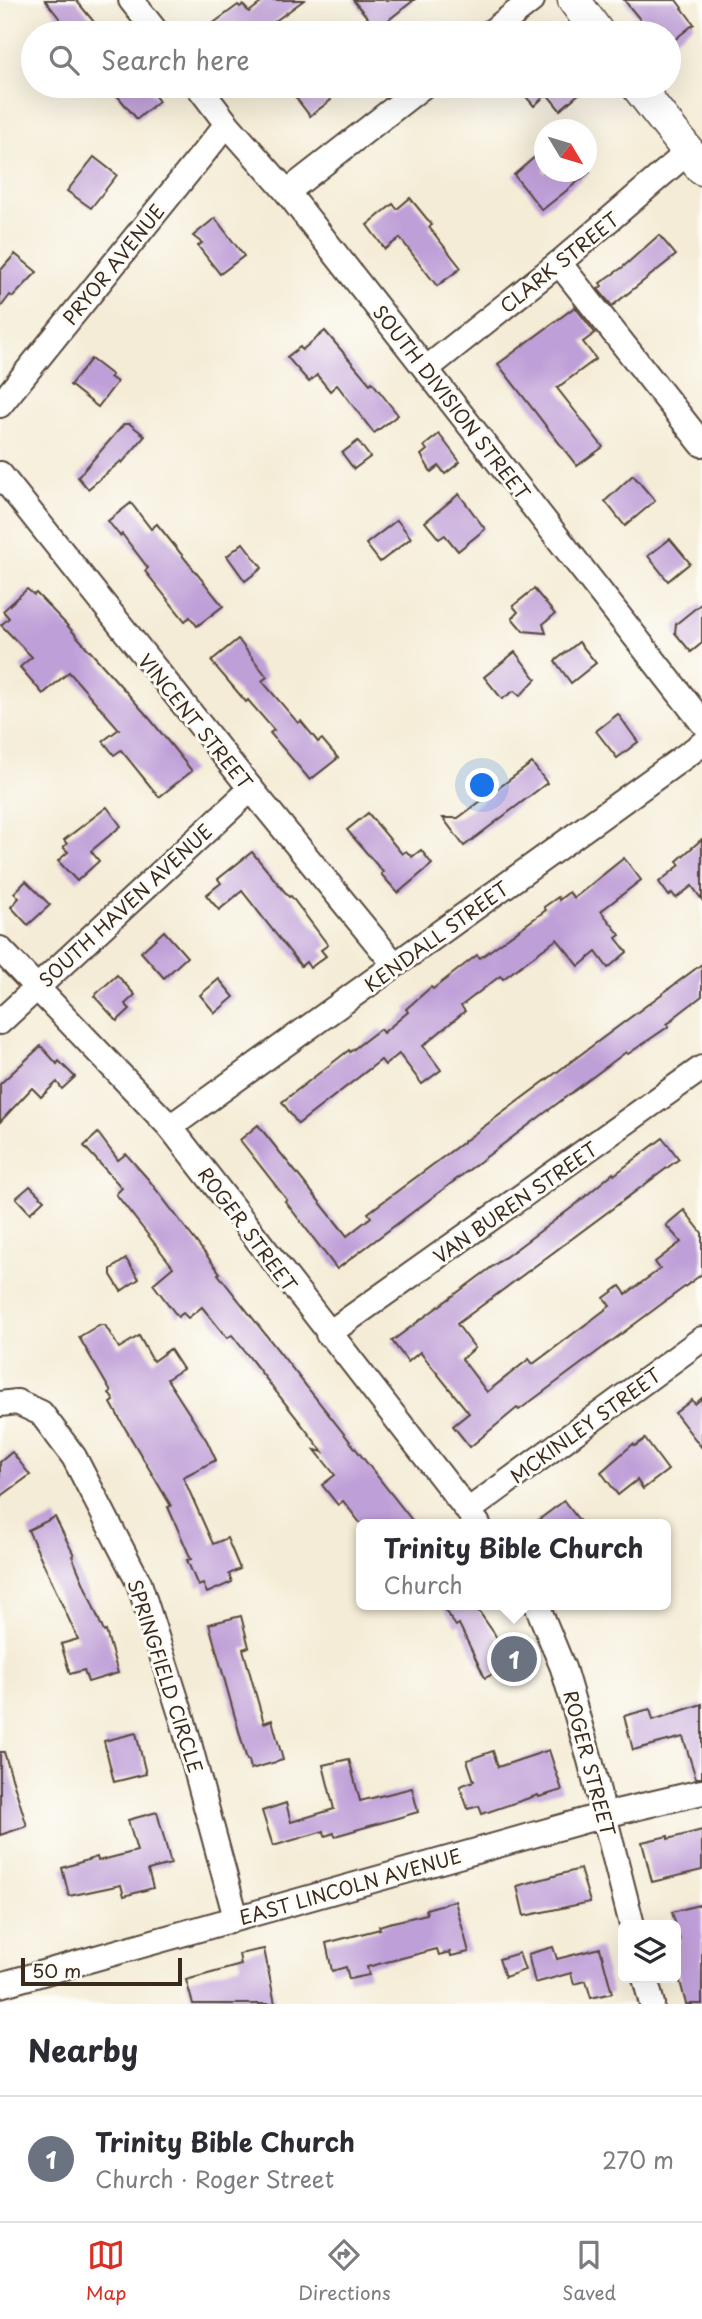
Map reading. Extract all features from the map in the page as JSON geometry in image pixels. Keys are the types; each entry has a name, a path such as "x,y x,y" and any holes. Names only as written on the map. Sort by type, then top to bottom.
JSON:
{"street":[{"path":"131,0 148,21"},
{"path":"506,21 533,0"},
{"path":"574,0 589,21"},
{"name":"SOUTH DIVISION STREET","path":"207,98 287,192 702,722"},
{"path":"287,192 408,98"},
{"path":"646,98 695,160"},
{"name":"PRYOR AVENUE","path":"0,405 227,124"},
{"name":"CLARK STREET","path":"426,369 559,263 695,160"},
{"path":"559,263 702,444"},
{"name":"VINCENT STREET","path":"0,474 395,965"},
{"name":"KENDALL STREET","path":"170,1127 702,744"},
{"name":"SOUTH HAVEN AVENUE","path":"0,1022 251,789"},
{"name":"ROGER STREET","path":"0,949 170,1127 473,1518"},
{"name":"VAN BUREN STREET","path":"328,1334 702,1068"},
{"name":"MCKINLEY STREET","path":"473,1518 702,1339"},
{"name":"SPRINGFIELD CIRCLE","path":"0,1404 17,1402 41,1413 74,1457 139,1583 183,1721 236,1918"},
{"name":"ROGER STREET","path":"539,1610 563,1668 631,1920"},
{"name":"EAST LINCOLN AVENUE","path":"0,1985 604,1815 702,1792"},
{"path":"646,1983 652,2004"}],"building":[{"path":"45,0 76,0 93,21 62,21"},
{"path":"265,0 304,0 275,21 216,21 238,5 243,5 249,12"},
{"path":"353,0 414,0 387,21 370,21"},
{"path":"624,0 676,0 694,24 681,34 681,21 641,21"},
{"path":"119,98 156,98 159,101 137,119"},
{"path":"296,98 330,98 331,100 310,116"},
{"path":"527,98 543,98 534,106"},
{"path":"550,98 574,98 560,110"},
{"path":"94,157 117,175 91,208 67,191"},
{"path":"534,158 534,182 577,182 542,210 514,175"},
{"path":"410,198 461,268 437,286 400,238 385,249 367,225 393,204 397,209"},
{"path":"215,218 244,256 220,274 198,246 202,243 193,236"},
{"path":"659,235 676,255 612,306 598,289 602,286 600,283 623,267"},
{"path":"15,254 37,272 13,297 10,295 0,308 0,271"},
{"path":"575,307 595,333 583,342 596,359 557,388 603,447 577,466 498,364"},
{"path":"325,331 398,415 374,433 337,385 330,391 317,375 309,382 287,357 300,347 302,350"},
{"path":"91,359 117,382 98,407 70,385"},
{"path":"124,424 130,424 145,436 122,463 121,461 88,489 78,477"},
{"path":"439,434 460,462 445,474 439,466 431,472 421,455 427,450 424,446"},
{"path":"358,441 370,457 354,469 342,453"},
{"path":"633,475 655,501 625,526 605,501"},
{"path":"459,494 485,529 458,551 445,535 439,539 425,522"},
{"path":"131,503 151,529 157,524 223,606 197,626 190,617 185,621 145,571 148,568 122,534 120,536 108,521"},
{"path":"397,520 411,538 380,562 366,544"},
{"path":"670,539 690,563 668,581 648,556"},
{"path":"243,543 262,568 245,581 227,556"},
{"path":"27,589 34,595 36,593 66,624 192,771 159,797 121,750 114,755 103,741 119,729 69,672 43,694 20,667 32,657 1,625 9,618 3,611"},
{"path":"534,589 555,614 543,624 546,633 523,631 512,618 518,612 513,606"},
{"path":"702,603 702,643 691,652 675,633 676,624"},
{"path":"238,639 267,677 262,681 298,723 301,721 318,742 322,739 338,758 310,780 270,733 274,730 211,661"},
{"path":"579,642 596,663 571,683 555,661"},
{"path":"515,652 536,679 520,696 514,691 502,699 484,677"},
{"path":"618,714 638,742 617,758 596,731"},
{"path":"532,763 547,783 464,846 443,818 458,818"},
{"path":"107,807 121,826 91,851 99,861 77,881 58,861 68,852 63,847 67,844 64,840"},
{"path":"368,813 402,854 406,851 412,857 421,850 432,864 398,893 347,830"},
{"path":"702,839 702,900 692,886 676,898 672,893 669,896 659,882 680,865 677,861"},
{"path":"252,852 289,897 291,896 328,945 321,950 326,956 310,968 306,962 301,966 242,891 219,910 206,895 221,883 218,879"},
{"path":"624,858 641,880 601,911 620,935 616,938 627,952 608,968 596,952 579,966 557,939 503,979 500,976 461,1006 465,1011 423,1046 441,1070 422,1084 399,1054 385,1065 381,1060 298,1124 282,1102 349,1050 350,1052 380,1029 383,1033 408,1012 406,1009 431,987 433,989 477,955 480,958 546,910 544,907 558,897 559,900 569,892 574,898"},
{"path":"26,881 50,905 28,925 11,907 19,898 14,893"},
{"path":"164,931 187,957 164,978 141,952"},
{"path":"702,964 702,996 672,1019 667,1024 669,1026 628,1054 626,1052 337,1269 240,1140 258,1125 347,1236 371,1217 368,1213"},
{"path":"117,975 135,995 125,1004 130,1009 117,1021 94,996"},
{"path":"219,979 234,997 215,1013 200,995"},
{"path":"41,1046 57,1064 59,1061 75,1077 62,1089 57,1082 41,1097 32,1088 0,1122 0,1084"},
{"path":"98,1133 118,1160 126,1154 148,1179 220,1273 218,1274 411,1519 357,1519 343,1501 338,1505 322,1485 335,1475 315,1450 323,1452 232,1335 227,1338 202,1307 188,1318 183,1313 178,1317 153,1284 173,1267 116,1194 122,1188 84,1146"},
{"path":"663,1138 679,1159 457,1324 475,1348 462,1359 487,1392 529,1359 533,1364 610,1306 604,1298 620,1286 626,1294 660,1269 655,1262 681,1242 666,1225 684,1210 702,1233 702,1274 519,1410 517,1408 470,1447 453,1426 469,1413 420,1352 408,1362 392,1341"},
{"path":"30,1186 44,1200 30,1213 16,1198"},
{"path":"126,1259 139,1279 121,1291 111,1275 111,1269"},
{"path":"99,1325 105,1325 119,1348 139,1336 153,1361 170,1349 183,1369 167,1379 207,1441 216,1460 183,1477 213,1544 227,1538 240,1569 229,1574 232,1582 207,1593 203,1584 198,1586 187,1560 191,1559 168,1507 171,1506 111,1403 114,1401 109,1393 111,1392 79,1337"},
{"path":"702,1398 702,1448 675,1413 692,1400 695,1404"},
{"path":"645,1439 668,1470 643,1489 637,1480 618,1495 601,1472 633,1444 635,1446"},
{"path":"12,1452 30,1475 0,1497 0,1462"},
{"path":"564,1501 578,1519 540,1519"},
{"path":"55,1517 74,1555 72,1556 104,1632 106,1631 118,1673 88,1682 84,1670 70,1674 61,1644 78,1639 28,1530"},
{"path":"445,1610 478,1610 494,1633 510,1666 485,1678 459,1624 456,1626"},
{"path":"241,1616 249,1647 243,1649 264,1723 272,1720 283,1760 251,1769 209,1624"},
{"path":"702,1704 702,1778 696,1778 683,1737 633,1750 624,1716 650,1709 653,1720"},
{"path":"136,1733 146,1774 114,1782 104,1741"},
{"path":"549,1750 562,1790 539,1797 538,1795 482,1814 479,1806 468,1809 460,1786 474,1781 467,1760 493,1751 498,1767"},
{"path":"0,1752 4,1752 27,1826 0,1835"},
{"path":"349,1759 360,1801 412,1788 418,1812 335,1836 334,1833 325,1836 324,1831 273,1846 262,1811 286,1803 291,1822 334,1809 323,1765"},
{"path":"157,1812 171,1864 148,1870 153,1888 124,1896 121,1885 69,1896 62,1868 97,1857 98,1861 137,1851 128,1820"},
{"path":"702,1830 702,1870 652,1882 642,1842 668,1836 668,1839"},
{"path":"580,1869 590,1902 524,1916 517,1886"},
{"path":"455,1901 469,1952 451,1956 450,1952 439,1955 437,1949 367,1967 369,1975 349,1979 346,1967 332,1971 326,1943 427,1914 426,1909"},
{"path":"702,1904 702,2004 686,2004 680,1983 681,1920 674,1920 672,1912"},
{"path":"553,1947 557,1959 600,1948 612,1993 591,1998 586,1981 574,1984 571,1973 535,1983 528,1954"},
{"path":"264,1949 275,2004 193,2004 186,1980 241,1965 239,1954"},
{"path":"519,1953 525,1970 505,1977 499,1959"}],"place":[{"name":"Trinity Bible Church","path":"514,1659"}]}
